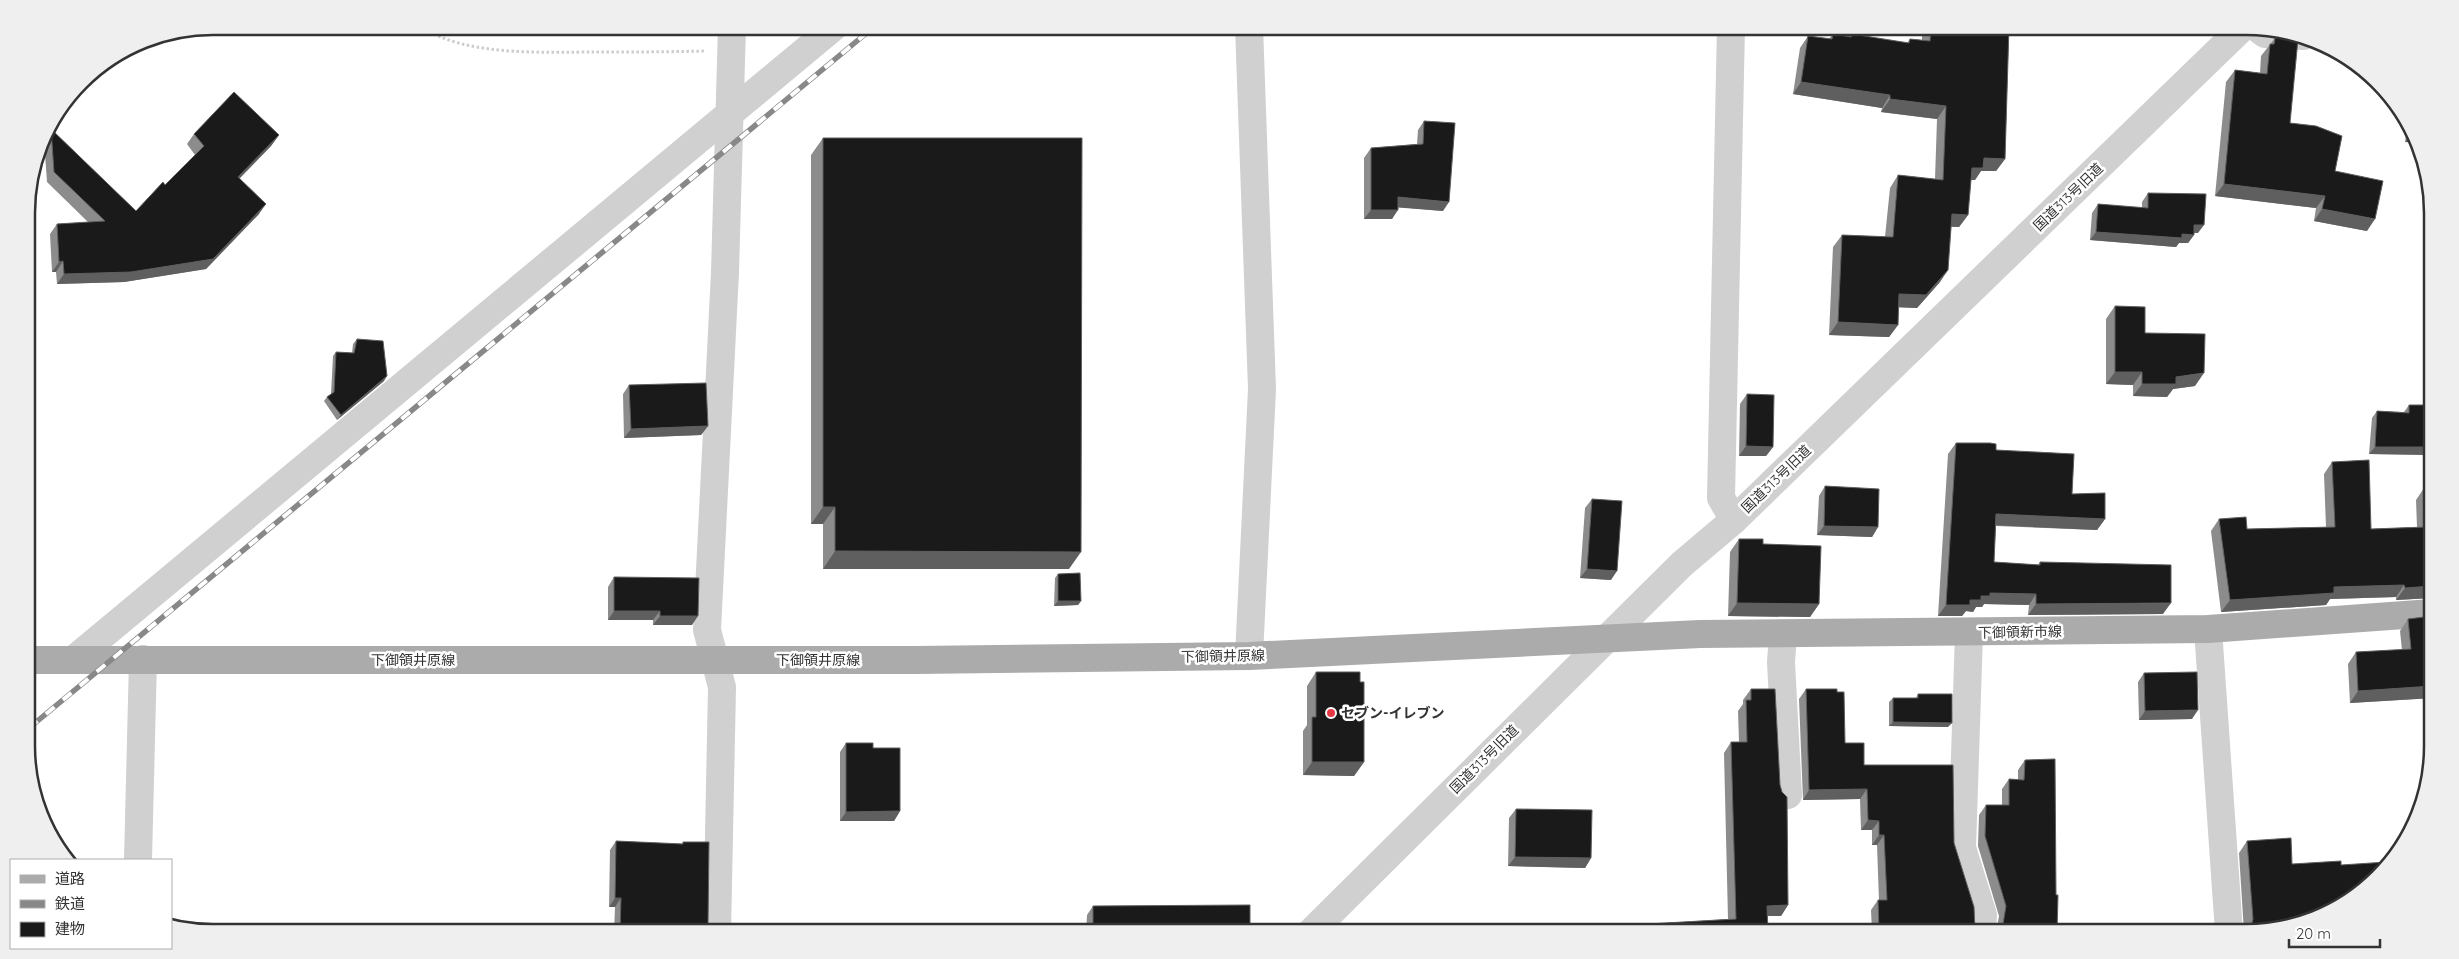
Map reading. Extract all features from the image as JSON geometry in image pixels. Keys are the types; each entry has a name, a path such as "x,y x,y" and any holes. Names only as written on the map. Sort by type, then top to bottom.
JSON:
{"main road":[{"name":"下御領新市線","path":"1607,638 2208,629 2424,614"},
{"name":"下御領井原線","path":"35,660 715,660 1249,656 1607,638"}],"street":[{"path":"73,660 824,35"},
{"path":"1249,35 1262,389 1249,656"},
{"path":"1731,35 1721,498 1734,520"},
{"name":"国道313号旧道","path":"1318,924 1682,564 1734,520 2235,35"},
{"path":"717,924 722,687 707,630 725,272 732,39"},
{"path":"2208,629 2228,924"},
{"path":"1969,633 1962,848 1983,915 1982,924"},
{"path":"1783,635 1781,662 1788,794"},
{"path":"138,859 143,660"}],"path":[{"path":"435,35 476,46 518,52 732,39"}],"building":[{"path":"1833,35 1851,37 1852,35 1858,35 1909,43 1910,39 1930,41 1930,35 2009,35 2005,159 1984,158 1983,168 1972,168 1968,215 1952,214 1948,270 1926,295 1899,294 1898,325 1838,322 1842,235 1893,237 1898,175 1943,180 1946,106 1890,99 1890,95 1801,82 1808,36 1832,39"},
{"path":"2275,38 2298,43 2290,123 2316,126 2342,136 2335,171 2383,181 2375,219 2322,209 2325,196 2224,184 2235,70 2267,74 2270,44 2274,44"},
{"path":"234,92 279,135 238,177 266,204 213,259 131,272 64,274 63,261 59,262 57,224 105,221 54,172 52,138 54,132 136,211 163,182 165,185 204,146 194,134"},
{"path":"1424,121 1455,123 1449,202 1398,197 1398,210 1371,210 1371,148 1423,144"},
{"path":"823,138 1082,138 1081,552 835,551 835,507 823,507"},
{"path":"2148,193 2206,194 2204,225 2194,225 2194,235 2182,234 2182,238 2096,232 2098,204 2148,208"},
{"path":"2115,306 2145,307 2145,333 2205,334 2204,373 2176,377 2176,384 2142,384 2142,372 2115,372"},
{"path":"357,339 383,341 387,376 341,415 327,397 334,392 336,352 354,353"},
{"path":"706,383 708,426 631,429 629,385"},
{"path":"1747,394 1774,395 1773,447 1746,446"},
{"path":"2409,405 2424,405 2424,447 2375,447 2377,411 2409,413"},
{"path":"1956,443 1996,444 1996,450 2074,454 2072,494 2105,493 2105,519 1996,514 1994,562 2040,565 2040,562 2171,565 2171,603 2036,604 2036,594 1990,593 1990,596 1981,596 1981,600 1970,600 1970,605 1946,605"},
{"path":"2369,460 2371,529 2424,527 2424,587 2405,588 2404,585 2334,587 2334,593 2230,600 2219,519 2246,517 2247,529 2335,527 2332,462"},
{"path":"1825,486 1879,489 1878,527 1824,526"},
{"path":"1592,499 1622,501 1617,571 1587,569"},
{"path":"1739,539 1763,539 1763,544 1821,546 1819,604 1737,603"},
{"path":"1080,573 1081,601 1058,601 1058,574"},
{"path":"614,577 699,578 698,616 660,616 660,611 614,611"},
{"path":"2424,617 2424,687 2358,691 2356,652 2411,649 2408,619"},
{"name":"セブン-イレブン","path":"1316,672 1360,672 1360,682 1364,682 1364,762 1312,762 1312,717 1316,717"},
{"path":"2197,672 2198,710 2145,711 2144,673"},
{"path":"1751,689 1775,689 1780,785 1782,792 1787,797 1788,905 1767,906 1768,924 1648,924 1736,919 1731,742 1747,742 1746,700 1751,700"},
{"path":"1806,689 1837,689 1837,692 1844,692 1845,743 1864,743 1864,765 1953,765 1954,843 1974,907 1975,924 1879,924 1878,900 1887,900 1884,835 1879,835 1879,821 1868,820 1867,789 1809,790"},
{"path":"1918,694 1952,694 1952,723 1893,722 1893,698 1918,698"},
{"path":"846,743 873,743 873,748 900,748 900,811 846,812"},
{"path":"2055,759 2057,924 2003,924 2006,906 1985,836 1986,805 2009,805 2009,779 2024,780 2025,760"},
{"path":"1516,809 1592,810 1591,858 1515,857"},
{"path":"2291,838 2292,864 2341,861 2341,865 2380,862 2363,880 2325,906 2281,921 2252,924 2253,919 2247,841"},
{"path":"616,841 683,844 683,842 709,842 708,924 620,924 621,898 615,898"},
{"path":"1250,905 1250,924 1093,924 1093,906"}],"railway":[{"path":"35,723 864,35"}],"place":[{"name":"セブン-イレブン","path":"1331,713"}]}
